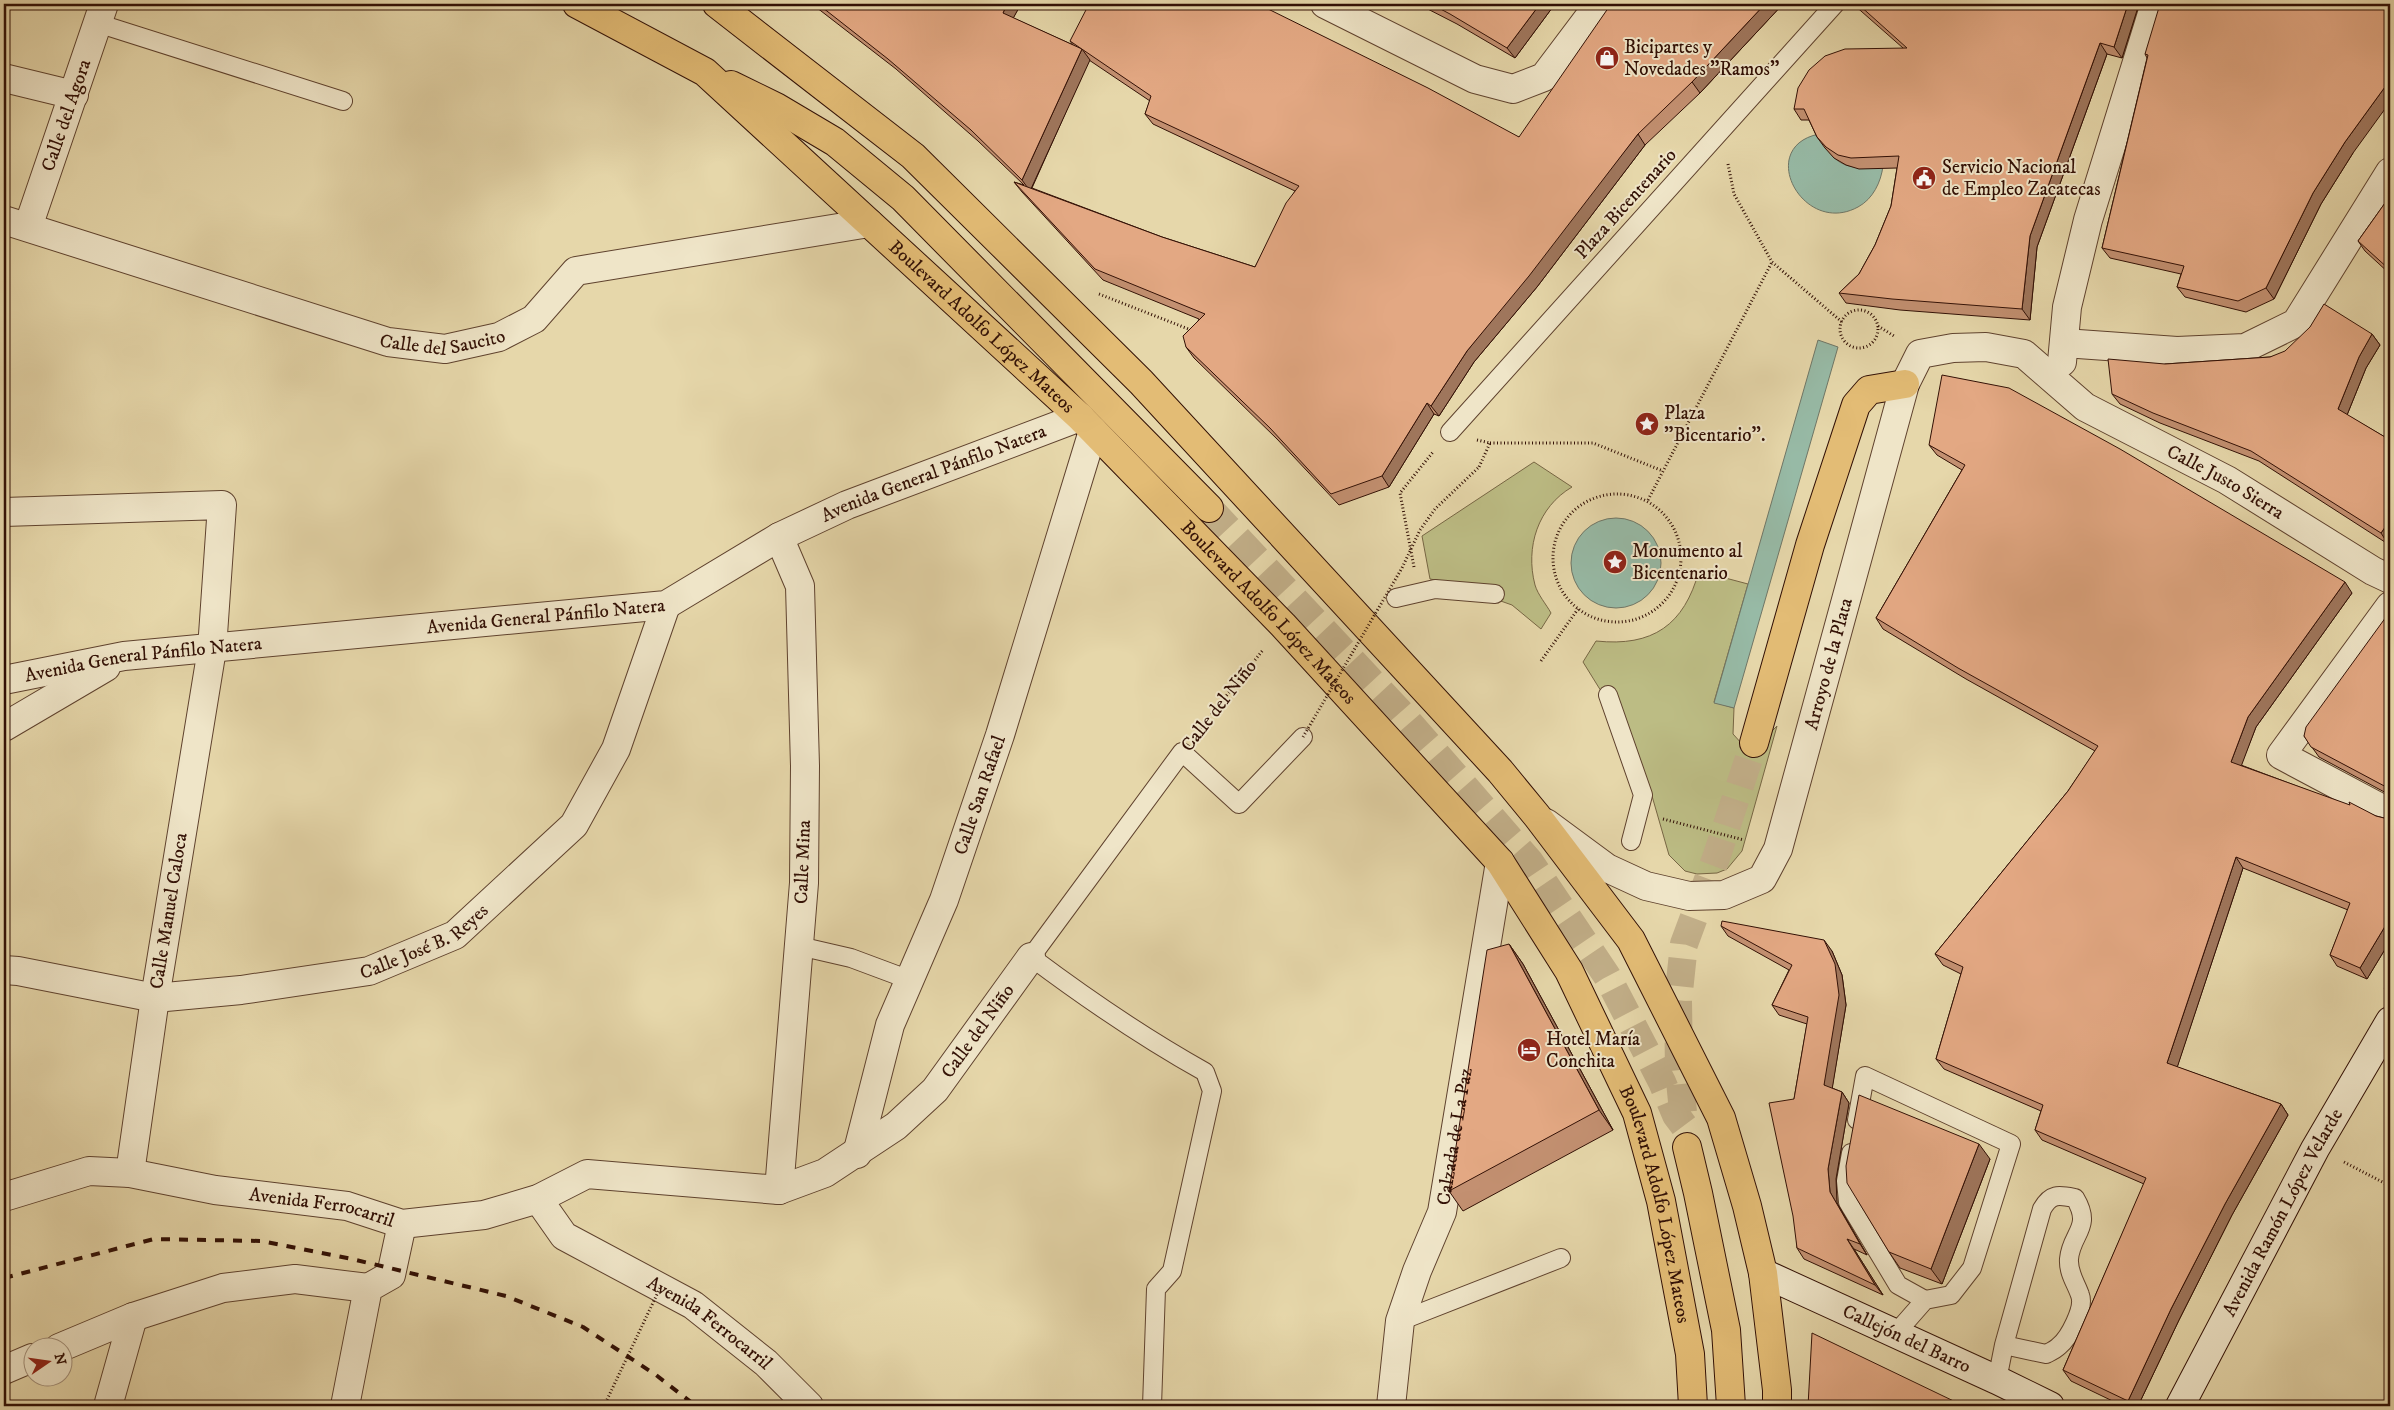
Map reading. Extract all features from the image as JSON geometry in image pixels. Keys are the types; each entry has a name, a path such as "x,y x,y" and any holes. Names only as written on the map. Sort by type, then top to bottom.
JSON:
{"main road":[{"name":"Boulevard Adolfo López Mateos","path":"578,4 705,72 1087,424 1283,625 1500,862 1569,971 1637,1113 1663,1211 1690,1354 1693,1406"},
{"path":"717,4 913,156 1141,382 1500,771 1537,816 1631,940 1721,1118 1747,1206 1763,1273 1777,1390 1777,1406"},
{"path":"705,72 776,107 835,142 903,198 1209,508"},
{"path":"1754,743 1810,545 1856,405 1869,390 1905,384"},
{"path":"1687,1147 1726,1330 1731,1406"}],"street":[{"path":"1325,4 1475,79 1513,90 1544,77 1600,4"},
{"path":"2059,385 2067,307 2088,220 2155,4"},
{"name":"Calle del Agora","path":"16,224 74,96 101,14"},
{"path":"4,78 74,96"},
{"path":"2064,343 2177,351 2245,348 2296,323 2390,172"},
{"name":"Calle del Saucito","path":"16,224 388,342 445,349 499,336 534,319 576,270 869,223"},
{"name":"Arroyo de la Plata","path":"1537,816 1607,868 1646,886 1689,896 1724,895 1762,879 1778,849 1905,384 1920,354 1953,348 1986,347 2024,354 2059,385"},
{"name":"Calle Justo Sierra","path":"2059,385 2085,406 2227,480 2373,572 2390,579"},
{"name":"Avenida General Pánfilo Natera","path":"4,680 124,656 666,605 779,537 847,505 1087,424"},
{"name":"Calle San Rafael","path":"857,1154 890,1025 944,900 1000,735 1087,424"},
{"name":"Calle Manuel Caloca","path":"4,512 222,505 212,649 155,998 130,1173"},
{"name":"Calle Mina","path":"779,537 800,586 805,766 804,883 779,1190"},
{"name":"Calle José B. Reyes","path":"4,970 155,998 241,990 369,971 455,935 574,825 616,749 666,605"},
{"path":"2390,606 2281,755 2390,812"},
{"path":"4,727 124,656"},
{"name":"Calzada de La Paz","path":"1391,1406 1400,1321 1417,1271 1442,1212 1500,862"},
{"name":"Calle del Niño","path":"538,1199 587,1174 779,1190 825,1173 857,1154 896,1126 936,1090 1031,957"},
{"name":"Avenida Ramón López Velarde","path":"2180,1406 2314,1149 2390,1021"},
{"name":"Avenida Ramón López Velarde","path":"2192,1406 2326,1153 2390,1043"},
{"name":"Avenida Ferrocarril","path":"4,1197 88,1172 130,1173 215,1190 347,1206 402,1224 484,1215 538,1199 564,1236 692,1305 766,1363 809,1406"},
{"path":"72,1343 133,1317 223,1288 295,1279 368,1288 390,1275 402,1224"},
{"name":"Callejón del Barro","path":"1763,1273 2050,1406"},
{"path":"345,1406 368,1288"},
{"path":"108,1406 133,1317"},
{"path":"4,1370 22,1362"}],"lane":[{"name":"Plaza Bicentenario","path":"1450,432 1835,4"},
{"path":"101,14 343,101"},
{"path":"1396,598 1435,589 1495,594"},
{"path":"1608,696 1643,795 1631,841"},
{"path":"1182,752 1240,804 1303,737"},
{"name":"Calle del Niño","path":"1031,957 1182,752"},
{"path":"799,946 851,958 910,980"},
{"path":"1031,957 1076,991 1162,1048 1205,1072 1212,1091 1172,1271 1156,1288 1152,1406"},
{"path":"1896,1333 1925,1300 1952,1294 1972,1268 2011,1144 1865,1076 1846,1181 1848,1202 1898,1285 1925,1300"},
{"path":"1997,1380 2004,1345 2042,1209 2048,1199 2056,1194 2075,1198 2084,1218 2069,1259 2071,1275 2081,1297 2082,1309 2060,1346 2046,1354 2004,1345"},
{"path":"1400,1321 1562,1258"}],"path":[{"path":"1722,129 1734,194 1772,262 1842,322"},
{"path":"1648,500 1772,262"},
{"path":"1091,291 1199,334"},
{"path":"1855,310 1867,311 1876,319 1878,331 1876,338 1867,346 1855,347 1849,345 1841,334 1842,322 1849,313 1855,310"},
{"path":"1419,593 1400,493 1450,432"},
{"path":"1490,443 1592,443 1663,471"},
{"path":"1303,737 1402,568 1420,530 1435,509 1479,467"},
{"path":"1618,493 1648,500 1671,524 1680,545 1681,567 1674,588 1660,606 1642,618 1620,623 1598,620 1578,609 1563,593 1555,575 1553,555 1556,536 1566,518 1580,505 1598,496 1618,493"},
{"path":"1541,661 1578,609"},
{"name":"Calle del Niño","path":"1182,752 1283,625"},
{"path":"1660,818 1744,840"},
{"path":"2326,1153 2390,1186"},
{"path":"604,1406 660,1288"}],"green space":[{"path":"1534,462 1572,487 1550,505 1537,529 1533,543 1532,571 1535,585 1551,613 1541,629 1512,605 1447,582 1430,579 1422,536"},
{"path":"1699,571 1748,584 1714,702 1734,708 1733,734 1743,745 1763,740 1777,726 1742,851 1727,869 1717,873 1697,874 1685,871 1669,855 1650,789 1627,733 1583,662 1596,641 1616,642 1634,640 1650,636 1663,629 1685,606"}],"shaded area":[{"path":"1819,134 1831,154 1844,164 1852,167 1883,166 1872,195 1858,207 1838,213 1820,210 1805,201 1794,187 1789,171 1790,155 1800,142"},
{"path":"1818,340 1838,347 1734,708 1714,703"},
{"path":"1607,518 1625,518 1641,525 1654,538 1661,554 1661,572 1654,588 1641,601 1625,608 1607,608 1591,601 1578,588 1571,572 1571,554 1578,538 1591,525"}],"building":[{"path":"818,4 1007,4 1003,13 1082,49 1022,180 971,130 888,59"},
{"path":"1089,4 1258,4 1428,88 1519,137 1611,4 1765,4 1692,82 1638,134 1529,276 1467,351 1431,406 1427,403 1382,476 1331,494 1270,428 1186,347 1183,336 1205,314 1095,269 1014,182 1162,237 1255,267 1286,203 1299,186 1145,114 1151,96 1070,41"},
{"path":"1431,4 1540,4 1507,48"},
{"path":"1858,4 2128,4 2114,47 2100,43 2030,236 2022,309 1839,293 1859,274 1875,245 1891,206 1899,156 1851,158 1838,155 1826,147 1817,137 1804,109 1794,109 1798,88 1809,70 1825,56 1845,49 1907,48"},
{"path":"2160,4 2188,4 2210,9 2217,4 2390,4 2390,80 2345,142 2313,193 2266,288 2238,301 2177,287 2184,266 2102,248 2148,55 2145,54"},
{"path":"2390,196 2390,270 2358,241"},
{"path":"2324,304 2372,334 2359,357 2338,409 2390,440 2390,520 2381,533 2251,451 2153,413 2112,394 2108,359 2165,364 2270,357 2285,351 2310,327"},
{"path":"1942,375 2009,388 2120,449 2345,582 2248,717 2231,762 2350,805 2349,802 2376,816 2384,818 2390,816 2390,918 2360,968 2330,955 2350,903 2236,857 2167,1063 2281,1104 2225,1204 2171,1309 2128,1401 2063,1370 2146,1178 2035,1130 2043,1105 1936,1059 1963,967 1935,954 2068,791 2098,746 1958,668 1876,618 1965,465 1929,445"},
{"path":"2386,617 2390,620 2390,789 2311,747 2304,736 2306,727"},
{"path":"1722,921 1824,940 1835,964 1839,995 1824,1085 1842,1092 1828,1169 1830,1192 1860,1244 1847,1239 1875,1285 1797,1248 1793,1216 1769,1103 1794,1099 1808,1017 1772,1005 1792,965 1721,926"},
{"name":"Hotel María Conchita","path":"1509,944 1599,1110 1449,1191 1487,950"},
{"path":"1859,1095 1979,1144 1931,1269 1889,1252 1847,1183 1846,1166"},
{"path":"1812,1333 1964,1406 1808,1406"}],"tunnel":[{"path":"1209,508 1398,710 1530,862 1607,976 1662,1082 1676,1115 1685,1127"},
{"path":"1683,1112 1679,1070 1678,1001 1684,944 1716,858 1754,743"}],"railway":[{"path":"4,1278 154,1239 261,1241 352,1259 506,1296 583,1327 656,1375 696,1406"}],"place":[{"name":"Bicipartes y Novedades \"Ramos\"","path":"1607,58"},
{"name":"Servicio Nacional de Empleo Zacatecas","path":"1924,178"},
{"name":"Plaza \"Bicentario\".","path":"1647,424"},
{"name":"Monumento al Bicentenario","path":"1615,562"},
{"name":"Hotel María Conchita","path":"1529,1050"}]}
